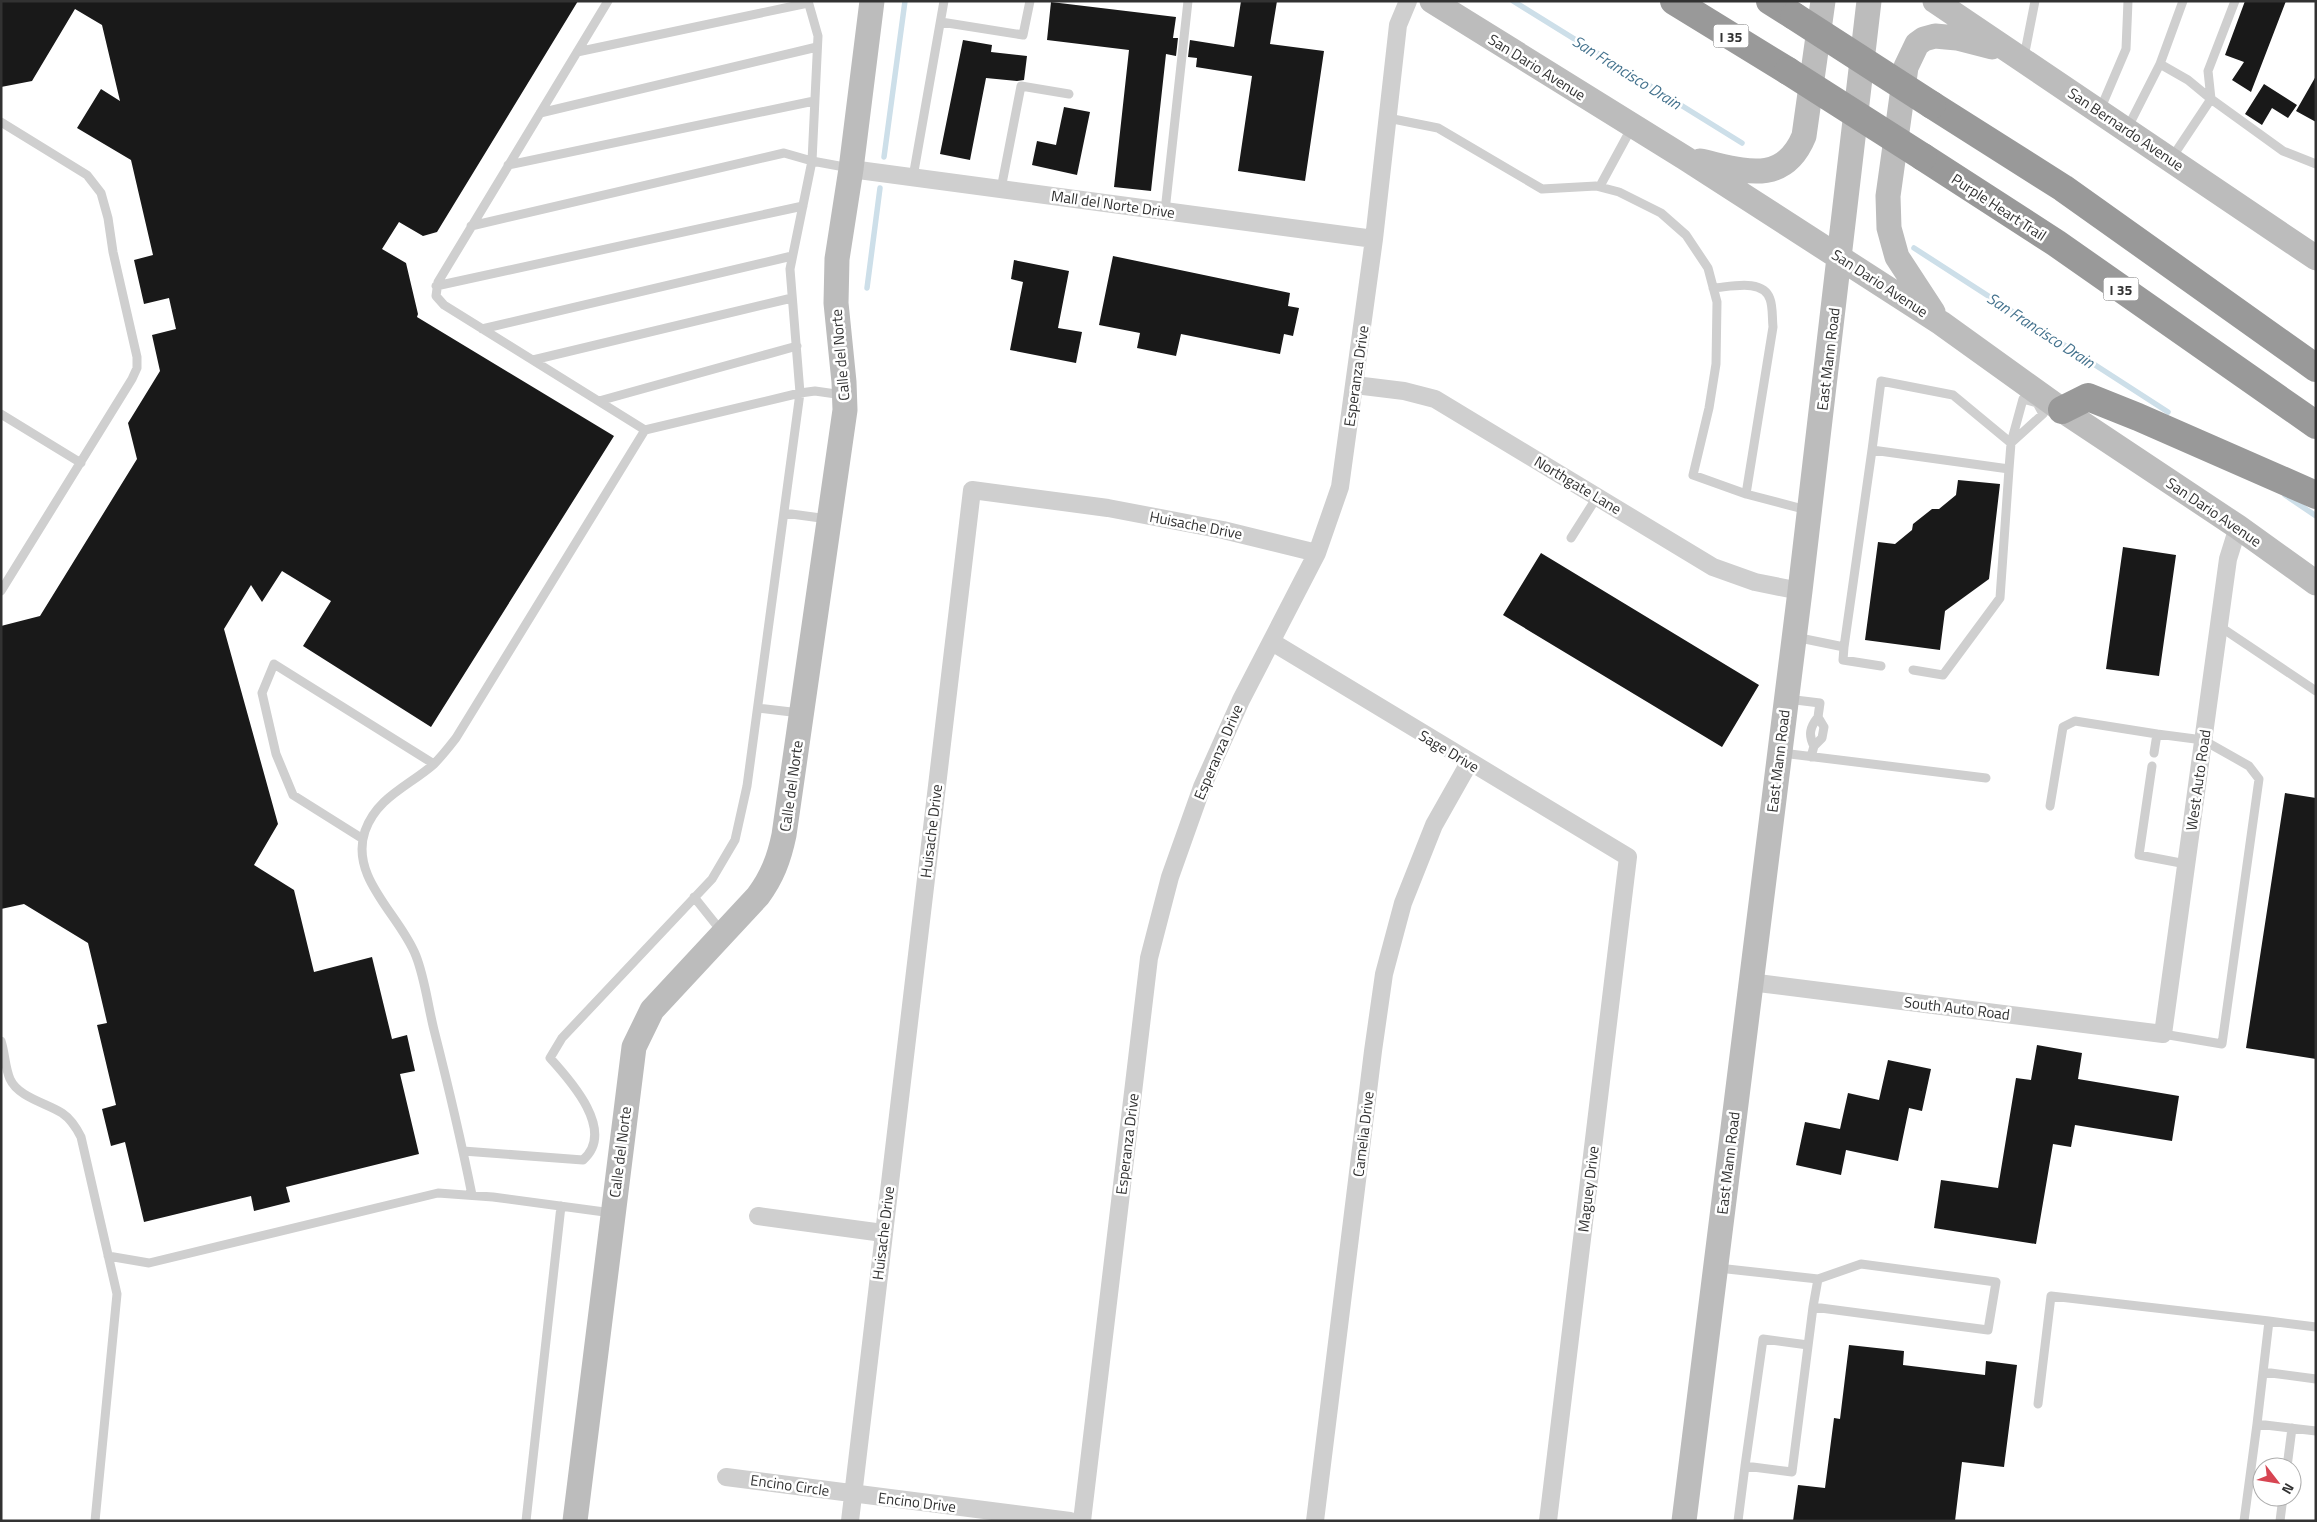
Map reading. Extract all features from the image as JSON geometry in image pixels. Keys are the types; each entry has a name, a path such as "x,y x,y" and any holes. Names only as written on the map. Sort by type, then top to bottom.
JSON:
{"highway":[{"name":"Purple Heart Trail","path":"1674,1 2056,243 2316,425"},
{"path":"1770,1 2063,188 2316,368"},
{"path":"2047,403 2088,397 2316,495"}],"street":[{"name":"Calle del Norte","path":"575,1521 634,1047 652,1010 758,896 779,860 784,835 845,395 836,312 837,259 851,169 872,1"},
{"name":"Esperanza Drive","path":"1082,1521 1149,958 1170,877 1202,787 1240,700 1317,554 1340,487 1374,239 1398,25 1408,1"},
{"name":"San Dario Avenue","path":"1432,1 1685,158 1941,323 2047,403 2238,527 2316,583"},
{"path":"1685,158 1763,172 1785,164 1798,152 1804,136 1823,1"},
{"name":"East Mann Road","path":"1684,1521 1810,510 1869,1"},
{"name":"San Bernardo Avenue","path":"1935,1 2316,257"},
{"path":"1941,323 1909,278 1897,257 1889,228 1888,196 1906,67 1917,44 1924,39 1935,36 1957,38 2016,56"},
{"name":"Mall del Norte Drive","path":"851,169 1374,239"},
{"name":"Northgate Lane","path":"1355,386 1404,390 1435,399 1713,567 1756,582 1800,591"},
{"name":"Huisache Drive","path":"850,1521 972,490 1118,510 1223,530 1317,554"},
{"name":"West Auto Road","path":"2163,1034 2228,559 2238,527"},
{"name":"Sage Drive","path":"1272,642 1469,763 1628,857"},
{"name":"Camelia Drive","path":"1315,1521 1384,974 1403,903 1430,833 1469,763"},
{"name":"Maguey Drive","path":"1548,1521 1628,857"},
{"name":"South Auto Road","path":"1750,982 2163,1034"},
{"path":"758,1216 883,1233"},
{"name":"Encino Circle","path":"726,1476 853,1494"},
{"name":"Encino Drive","path":"853,1494 1070,1521"}],"lane":[{"path":"608,1 436,286 436,296 444,305 645,430"},
{"path":"913,177 944,1"},
{"path":"941,22 1023,35 1030,1"},
{"path":"1165,211 1188,1"},
{"path":"2016,56 2036,1"},
{"path":"2099,111 2126,49 2128,1"},
{"path":"2126,129 2160,64 2183,1"},
{"path":"2171,159 2211,99 2208,71 2235,1"},
{"path":"463,1151 583,1160 590,1154 595,1143 595,1131 587,1108 569,1080 550,1058 562,1038 712,879 735,840 747,786 800,393 790,269 812,161 818,36 808,2 577,52"},
{"path":"540,113 817,47"},
{"path":"2160,64 2188,80 2283,151 2316,164"},
{"path":"1001,188 1021,86 1069,94"},
{"path":"508,165 814,101"},
{"path":"1388,118 1438,128 1542,189 1600,186 1619,192 1661,213 1686,235 1708,268 1717,302 1716,364 1709,408 1693,475 1746,494 1810,510"},
{"path":"1,122 87,175 100,193 108,218 113,252 137,357 137,368 132,379 1,590"},
{"path":"1600,186 1633,126"},
{"path":"472,226 784,153 851,169"},
{"path":"436,286 803,206"},
{"path":"482,328 792,256"},
{"path":"1713,288 1754,286 1765,291 1771,300 1773,327 1746,494"},
{"path":"533,360 792,298"},
{"path":"599,400 796,346"},
{"path":"1881,666 1843,660 1881,381 1953,395 2011,443"},
{"path":"472,1195 416,956 366,871 361,854 369,819 377,808 397,790 434,764 456,738 645,430 800,393 815,391 845,395"},
{"path":"1913,670 1943,675 2000,598 2011,443 2024,399 2047,403 2043,414 2011,443"},
{"path":"1,414 81,463"},
{"path":"1872,450 2009,469"},
{"path":"1571,538 1597,497"},
{"path":"784,513 829,520"},
{"path":"2219,626 2316,691"},
{"path":"1794,637 1844,647"},
{"path":"363,839 293,795 276,754 262,693 274,664 434,764"},
{"path":"1786,699 1820,703 1818,717 1824,727 1822,738 1814,746 1811,757"},
{"path":"758,708 802,713"},
{"path":"2050,806 2063,727 2075,721 2203,740 2249,766 2259,779 2222,1044 2163,1034"},
{"path":"2154,753 2157,734"},
{"path":"1779,753 1986,778"},
{"path":"2152,766 2139,855 2186,864"},
{"path":"694,897 723,933"},
{"path":"1,1041 10,1079 14,1086 21,1092 63,1114 74,1124 81,1137 118,1294 95,1521"},
{"path":"108,1256 149,1263 438,1193 472,1195 612,1214"},
{"path":"526,1521 561,1206"},
{"path":"1715,1268 1818,1279 1861,1264 1996,1282 1988,1330 1813,1307"},
{"path":"1745,1466 1792,1472 1818,1279"},
{"path":"2038,1404 2051,1296 2316,1327"},
{"path":"2244,1521 2269,1321"},
{"path":"1738,1521 1763,1339 1808,1345"},
{"path":"2263,1372 2316,1379"},
{"path":"2257,1424 2316,1431"},
{"path":"2288,1457 2292,1428"},
{"path":"2280,1521 2282,1507"}],"building":[{"path":"1,1 578,1 437,232 423,236 399,222 382,249 406,263 418,314 417,317 614,436 431,727 303,646 331,601 282,571 262,602 251,585 224,629 278,824 254,865 294,890 314,972 372,957 392,1039 407,1035 415,1071 400,1074 419,1154 286,1187 290,1202 254,1211 251,1196 144,1222 125,1142 111,1146 102,1109 116,1105 97,1025 107,1023 88,943 24,904 1,909 1,626 40,616 137,459 128,423 160,371 152,335 176,329 169,298 144,304 134,260 153,255 131,160 77,128 101,89 120,101 102,25 75,9 32,81 1,87"},
{"path":"1241,1 1277,1 1270,44 1324,51 1305,181 1238,171 1252,76 1196,67 1197,58 1188,57 1190,40 1234,47"},
{"path":"2245,1 2286,1 2251,92 2232,80 2244,62 2225,55"},
{"path":"1051,2 1176,17 1173,38 1178,38 1176,56 1166,54 1151,191 1114,187 1129,50 1047,40"},
{"path":"963,40 992,45 991,52 1027,56 1024,80 986,78 970,160 940,154"},
{"path":"2316,76 2316,122 2296,111"},
{"path":"2264,84 2297,105 2288,118 2272,108 2262,125 2245,114"},
{"path":"1064,107 1090,112 1077,175 1032,165 1037,141 1056,145"},
{"path":"1113,256 1290,293 1288,306 1299,308 1293,336 1284,334 1280,354 1181,334 1176,356 1137,348 1140,333 1099,325"},
{"path":"1014,260 1069,271 1058,328 1082,332 1076,363 1010,350 1023,282 1011,279"},
{"path":"1958,480 2000,484 1989,579 1945,611 1940,650 1865,640 1878,542 1895,544 1912,530 1913,524 1932,509 1939,509 1956,495"},
{"path":"2123,547 2176,555 2159,676 2106,669"},
{"path":"1541,553 1759,685 1722,747 1503,615"},
{"path":"2285,793 2316,798 2316,1059 2246,1048"},
{"path":"2037,1045 2082,1053 2078,1079 2179,1096 2172,1141 2075,1125 2071,1147 2053,1144 2036,1244 1934,1228 1941,1180 1998,1188 2016,1078 2031,1080"},
{"path":"1888,1060 1931,1069 1922,1111 1909,1108 1898,1161 1846,1150 1841,1175 1796,1165 1805,1122 1840,1129 1848,1093 1879,1100"},
{"path":"1849,1345 1904,1351 1903,1365 1985,1375 1986,1361 2017,1365 2004,1467 1962,1462 1955,1521 1793,1521 1798,1485 1825,1488 1834,1418 1840,1419"}],"waterway":[{"path":"884,157 905,1"},
{"name":"San Francisco Drain","path":"1513,1 1742,143"},
{"path":"867,288 880,188"},
{"name":"San Francisco Drain","path":"1914,248 2168,412"},
{"name":"San Francisco Drain","path":"2285,495 2316,516"}]}
